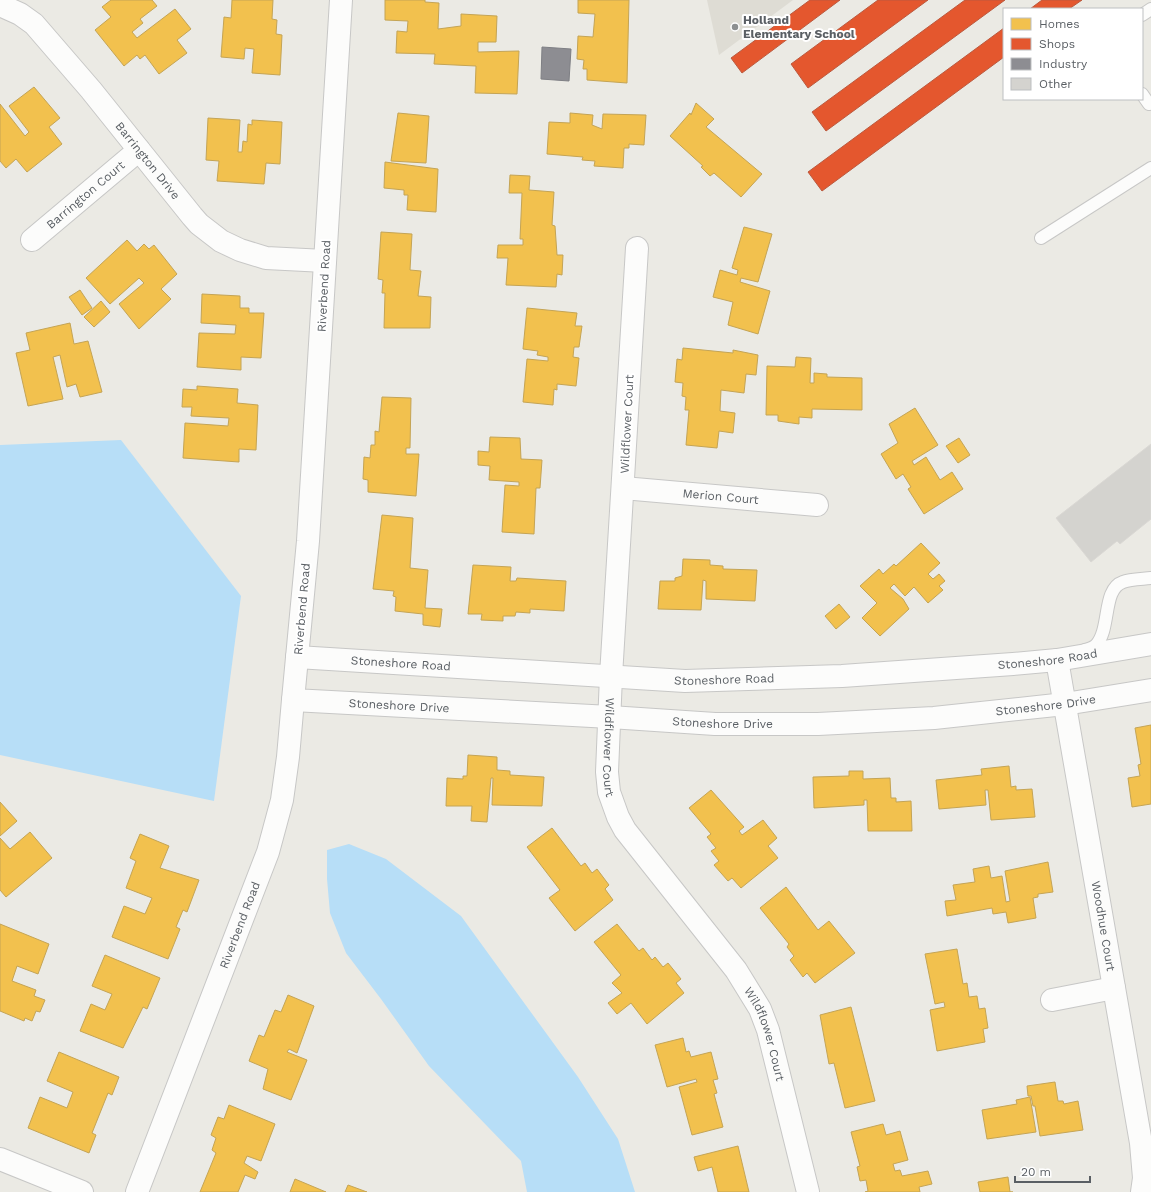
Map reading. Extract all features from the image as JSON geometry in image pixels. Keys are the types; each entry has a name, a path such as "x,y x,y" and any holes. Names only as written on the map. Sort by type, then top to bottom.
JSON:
{"street":[{"name":"Riverbend Road","path":"137,1192 268,852 282,800 288,757 308,541 341,0"},
{"name":"Barrington Drive","path":"0,5 20,14 34,24 91,90 199,224 221,241 240,250 266,258 325,260"},
{"name":"Barrington Court","path":"32,240 139,150"},
{"name":"Wildflower Court","path":"637,248 611,676 607,772 609,792 618,817 625,830 736,970 760,1009 768,1030 808,1192"},
{"name":"Merion Court","path":"623,488 817,505"},
{"name":"Stoneshore Road","path":"297,657 686,680 842,676 1057,660 1151,644"},
{"name":"Woodhue Court","path":"1057,660 1141,1143 1144,1178 1142,1192"},
{"name":"Stoneshore Drive","path":"293,700 610,716 715,724 818,724 934,718 1065,704 1151,690"},
{"path":"1052,1000 1114,988"},
{"path":"0,1160 82,1192"}],"lane":[{"path":"1143,15 1151,9"},
{"path":"1042,238 1151,168"},
{"path":"1057,660 1095,646 1102,635 1107,617 1108,603 1113,590 1122,582 1151,578"}],"shaded area":[{"name":"Holland Elementary School","path":"707,0 793,0 719,55"}],"water":[{"path":"121,440 241,596 214,801 0,755 0,445"},
{"path":"349,844 386,859 461,916 578,1077 618,1139 635,1192 527,1192 521,1161 429,1066 346,953 330,913 327,879 327,850"}],"building: Homes":[{"path":"111,0 152,0 157,6 140,19 143,23 132,32 137,38 175,9 191,29 177,40 187,53 159,74 145,55 140,59 137,55 124,66 95,30 111,17 102,7"},
{"path":"232,0 273,0 272,19 277,20 276,34 282,35 280,75 252,73 254,49 245,48 244,59 221,57 224,17 231,18"},
{"path":"385,0 425,0 425,2 439,3 438,29 461,26 461,14 497,16 496,42 478,42 478,52 519,51 517,94 475,93 476,66 434,64 435,54 396,53 397,31 407,32 408,21 385,20"},
{"path":"578,0 629,0 627,83 587,80 587,69 583,69 584,60 577,59 578,36 593,37 595,14 578,13"},
{"path":"34,87 60,118 49,127 62,144 27,172 16,159 6,168 0,161 0,104 25,136 29,132 9,106"},
{"path":"696,103 714,119 706,127 762,174 741,197 714,173 710,176 701,167 703,166 670,136 690,113 691,115"},
{"path":"398,113 429,116 426,163 391,161"},
{"path":"570,113 593,115 592,125 602,129 603,114 646,115 644,145 629,144 629,148 624,148 623,168 594,166 595,161 582,160 583,157 547,154 549,122 570,123"},
{"path":"208,118 240,120 238,152 242,152 243,141 247,142 248,124 252,125 252,120 282,122 280,164 266,163 264,184 217,181 219,161 206,160"},
{"path":"385,162 438,169 436,212 407,210 408,195 404,195 404,190 384,188"},
{"path":"510,175 530,176 529,190 554,192 552,225 555,226 557,255 563,255 562,275 557,274 556,287 506,285 508,258 497,258 498,245 523,245 523,239 520,239 522,193 509,193"},
{"path":"744,227 772,234 758,282 741,278 740,282 770,291 758,334 728,325 733,302 713,297 720,270 737,275 738,270 732,268"},
{"path":"381,232 412,234 410,270 421,271 418,296 431,297 430,328 384,328 385,293 382,293 383,280 378,279"},
{"path":"127,240 137,251 144,244 149,249 154,245 177,274 161,289 171,299 139,329 119,304 144,283 139,278 110,304 86,278"},
{"path":"80,290 92,308 82,315 69,297"},
{"path":"202,294 240,296 240,308 249,308 249,313 264,313 261,358 241,357 241,370 197,367 199,333 235,334 236,325 201,323"},
{"path":"101,301 110,312 94,327 84,317"},
{"path":"527,308 577,313 575,326 582,326 579,347 574,347 573,357 579,358 576,386 557,384 557,390 554,389 553,405 523,402 527,359 548,361 548,357 537,355 538,351 523,349"},
{"path":"70,323 74,344 88,341 102,392 80,397 76,384 67,387 60,355 53,357 63,399 28,406 16,353 30,350 26,333"},
{"path":"683,348 733,353 733,350 758,355 756,375 746,374 744,393 721,390 720,411 735,413 733,433 719,431 717,448 686,445 689,410 685,410 686,397 682,396 683,383 675,382 677,359 682,360"},
{"path":"796,357 811,358 810,383 814,383 814,373 827,374 827,377 862,378 862,410 812,409 812,418 799,417 799,424 778,421 778,415 766,415 767,366 795,367"},
{"path":"197,386 238,389 237,403 258,405 256,450 239,449 239,462 183,458 185,423 228,426 229,418 191,416 192,407 182,407 183,389 197,390"},
{"path":"382,397 411,398 410,448 406,448 406,454 419,454 416,496 368,492 368,480 363,479 364,457 370,458 371,445 375,445 375,431 379,432"},
{"path":"915,408 938,445 912,461 914,465 926,457 940,480 952,472 963,489 924,514 908,489 911,487 903,474 896,479 881,454 898,443 889,424"},
{"path":"490,437 520,438 521,459 542,460 540,488 536,488 534,534 502,532 505,485 519,486 519,482 489,480 490,466 478,465 478,451 489,452"},
{"path":"959,438 970,455 958,463 946,446"},
{"path":"382,515 413,518 410,568 428,570 425,608 442,609 440,627 423,625 423,614 395,611 396,597 393,596 394,591 373,589"},
{"path":"921,543 940,563 928,574 933,579 939,574 945,581 939,586 943,590 928,603 914,587 905,596 894,584 890,588 903,599 909,609 880,636 862,618 877,603 860,586 879,569 883,574 894,564 896,566"},
{"path":"683,559 710,560 710,565 723,566 723,569 757,570 755,601 706,599 706,581 703,580 701,610 658,609 660,581 675,581 675,578 682,576"},
{"path":"473,565 511,567 510,581 516,581 517,578 566,581 564,611 530,609 530,613 516,612 515,616 503,616 503,621 481,620 482,614 468,614"},
{"path":"839,604 850,617 836,629 825,616"},
{"path":"1151,725 1151,804 1132,807 1128,778 1140,776 1138,765 1141,764 1135,728"},
{"path":"468,755 497,757 497,770 510,771 510,775 544,777 542,806 492,805 493,778 491,778 487,822 471,821 472,806 446,806 447,778 463,779 463,776 467,776"},
{"path":"1009,766 1011,787 1016,786 1016,790 1032,789 1035,817 991,820 988,790 985,790 986,805 939,809 936,780 982,775 981,769"},
{"path":"849,771 863,771 863,779 890,778 891,798 896,798 896,802 911,801 912,831 868,831 867,800 864,800 864,805 814,808 813,777 849,776"},
{"path":"711,790 744,827 739,831 742,835 763,820 777,838 768,846 778,858 741,888 732,878 728,881 714,865 719,861 711,851 716,848 707,837 711,834 689,808"},
{"path":"0,802 17,821 0,836"},
{"path":"552,828 581,866 585,863 592,873 597,869 609,885 605,889 613,900 575,931 549,898 560,890 527,847"},
{"path":"30,832 52,858 6,897 0,890 0,838 10,849"},
{"path":"140,834 169,846 160,868 199,880 187,912 183,910 176,927 180,929 168,959 112,937 124,906 145,914 152,898 126,888 136,861 130,858"},
{"path":"1048,862 1053,892 1038,894 1038,897 1033,898 1036,918 1008,923 1006,912 993,914 992,908 947,916 945,901 956,900 953,885 975,882 973,869 989,866 991,878 1002,876 1006,902 1010,901 1005,871"},
{"path":"786,887 818,930 829,921 855,953 815,983 807,973 803,977 790,960 794,956 787,947 789,944 760,908"},
{"path":"0,924 49,944 38,974 17,966 12,981 36,990 34,996 45,1000 40,1012 36,1011 32,1021 25,1018 24,1021 0,1011"},
{"path":"617,924 639,951 643,948 652,960 655,957 663,967 668,963 681,979 676,983 684,993 647,1024 631,1003 617,1014 608,1003 622,993 612,983 621,975 594,942"},
{"path":"957,949 963,984 967,983 969,997 977,996 979,1009 985,1008 988,1028 983,1029 985,1042 937,1051 930,1010 945,1007 944,1002 935,1004 925,954"},
{"path":"105,955 160,978 147,1009 143,1007 123,1048 80,1031 91,1004 105,1010 112,994 92,986"},
{"path":"288,995 314,1006 297,1053 289,1049 287,1052 307,1060 291,1100 263,1089 268,1069 249,1061 259,1035 264,1037 275,1010 281,1012"},
{"path":"851,1007 875,1101 845,1108 834,1063 829,1064 820,1015"},
{"path":"683,1038 686,1052 689,1051 691,1057 711,1052 718,1079 713,1080 717,1093 714,1094 723,1127 692,1135 679,1087 697,1082 696,1079 667,1087 655,1045"},
{"path":"59,1052 119,1077 112,1095 108,1093 92,1133 96,1135 89,1153 28,1128 40,1097 67,1108 73,1092 47,1081"},
{"path":"1055,1082 1058,1101 1063,1101 1064,1104 1078,1101 1083,1130 1040,1136 1035,1106 1033,1106 1031,1096 1028,1096 1027,1086"},
{"path":"1030,1097 1036,1132 987,1139 982,1110 1017,1104 1016,1100"},
{"path":"229,1105 275,1124 261,1161 247,1156 244,1163 258,1172 255,1179 245,1175 238,1192 200,1192 216,1153 212,1150 216,1138 211,1135 218,1117 224,1119"},
{"path":"883,1124 886,1135 900,1131 908,1160 893,1164 895,1171 900,1170 902,1176 928,1171 932,1184 919,1187 920,1192 865,1192 868,1191 866,1180 860,1181 857,1167 860,1166 851,1132"},
{"path":"738,1146 749,1192 718,1192 712,1167 698,1171 694,1157"},
{"path":"1008,1177 1010,1192 980,1192 978,1182"},
{"path":"295,1179 326,1192 290,1192"},
{"path":"348,1185 367,1192 345,1192"}],"building: Shops":[{"path":"810,0 840,0 742,73 731,58"},
{"path":"878,0 928,0 808,88 791,64"},
{"path":"965,0 1005,0 826,131 812,112"},
{"path":"1042,0 1082,0 1070,8 1031,8"},
{"path":"1003,29 1003,58 822,191 808,172"}],"building: Industry":[{"path":"542,47 571,49 569,81 541,79"}],"building: Other":[{"path":"1151,444 1151,519 1120,544 1117,541 1091,562 1056,518"}],"place":[{"name":"Holland Elementary School","path":"735,27"}]}
